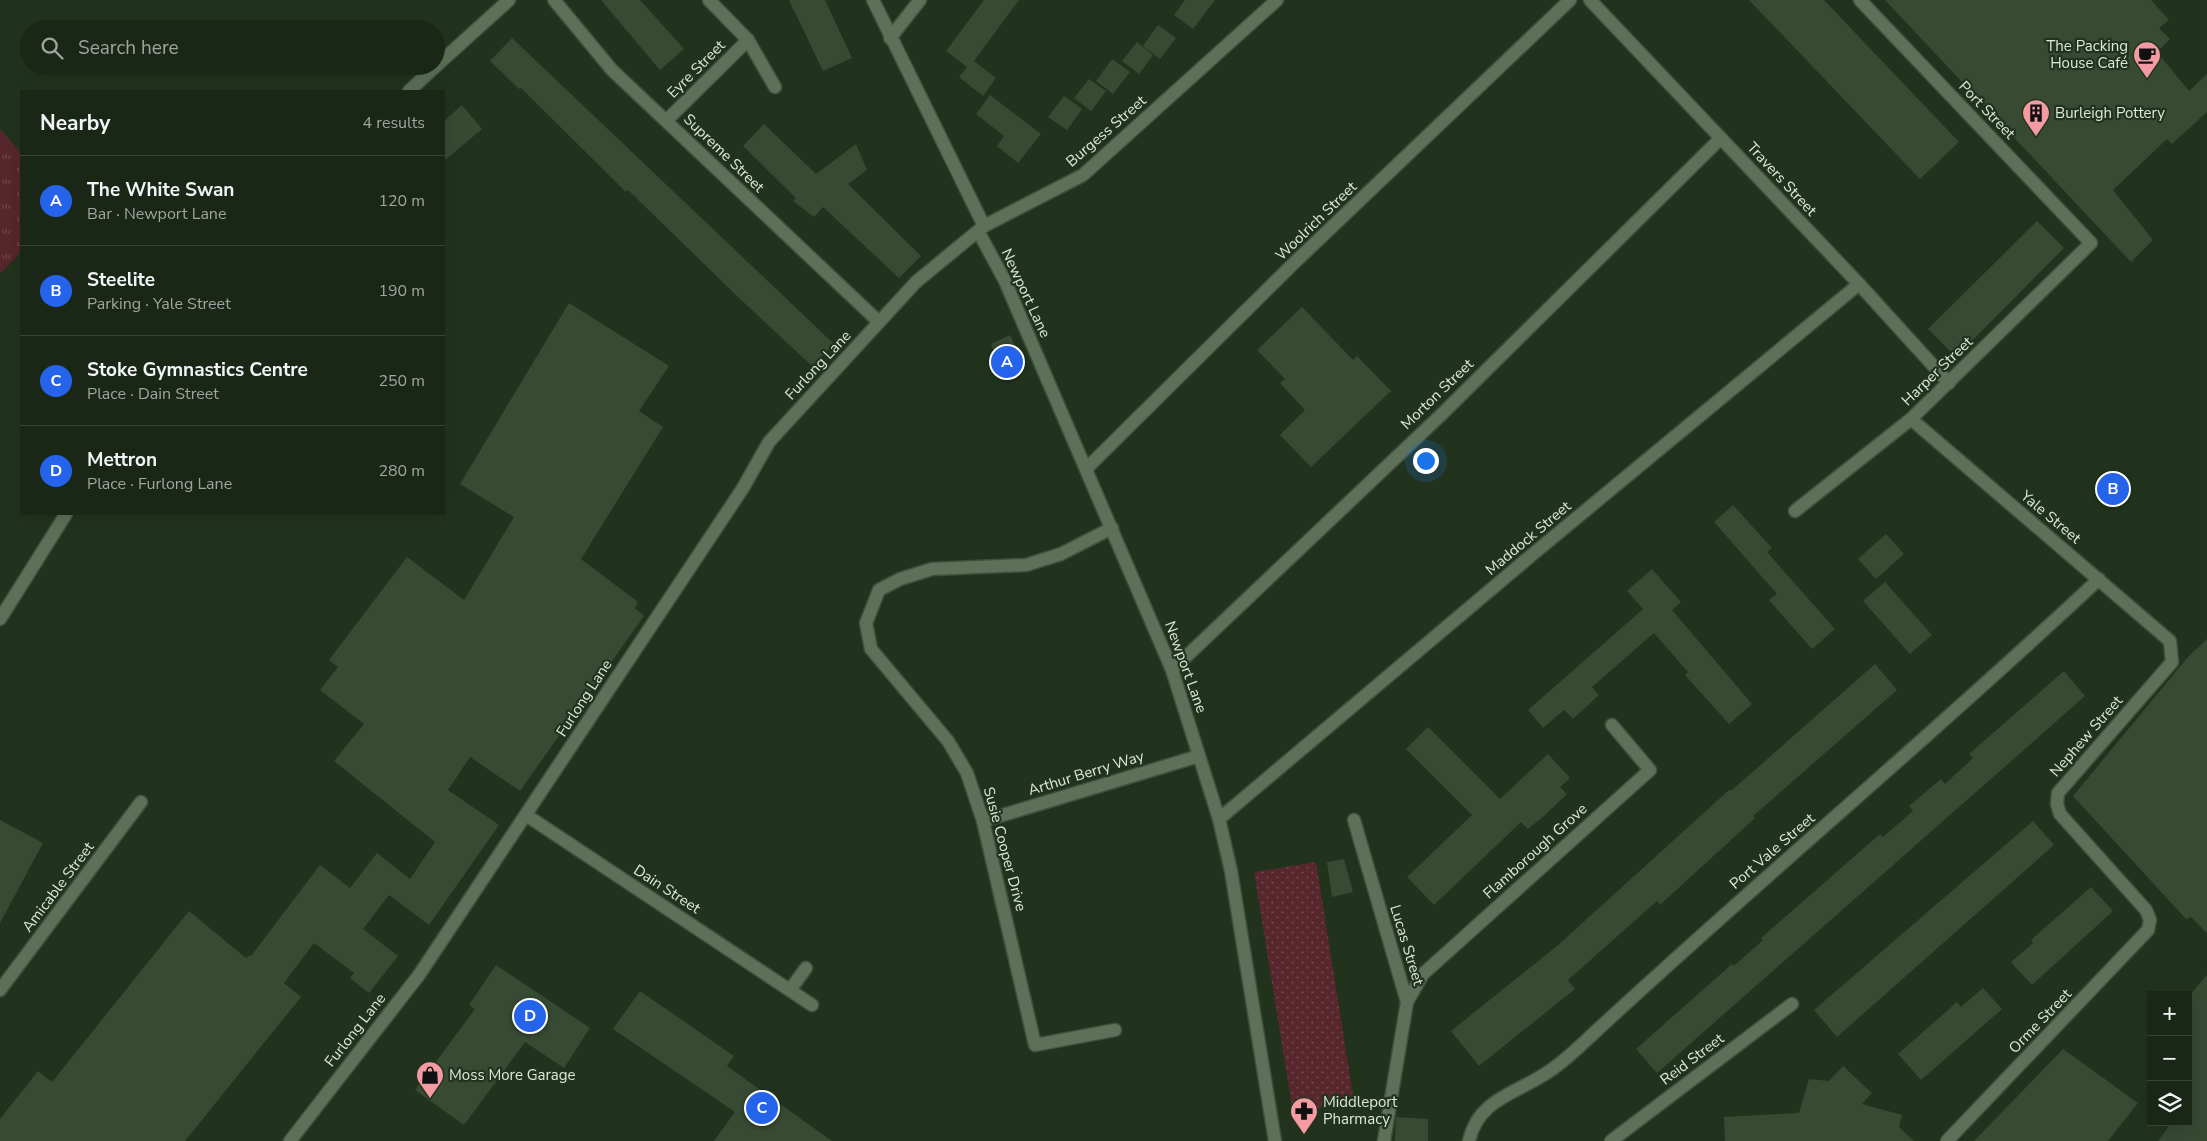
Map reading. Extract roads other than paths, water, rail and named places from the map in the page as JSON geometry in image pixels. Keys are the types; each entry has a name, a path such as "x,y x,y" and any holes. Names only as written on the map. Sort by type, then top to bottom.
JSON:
{"street":[{"path":"445,58 508,0"},
{"name":"Supreme Street","path":"554,0 612,70 667,120 837,284 880,322"},
{"name":"Eyre Street","path":"709,0 748,40 775,87"},
{"name":"Newport Lane","path":"873,0 1005,280 1172,670 1219,819 1231,871 1276,1141"},
{"path":"890,38 920,0"},
{"name":"Burgess Street","path":"916,282 981,229 1083,175 1277,0"},
{"name":"Woolrich Street","path":"1087,468 1296,262 1570,0"},
{"name":"Travers Street","path":"1590,0 1860,284 1949,383"},
{"name":"Port Street","path":"1860,0 2091,243"},
{"name":"Eyre Street","path":"667,120 748,40"},
{"path":"410,90 426,75"},
{"name":"Morton Street","path":"1172,670 1443,413 1721,138"},
{"name":"Harper Street","path":"1795,511 1910,419 2091,243"},
{"name":"Furlong Lane","path":"293,1140 419,975 742,488 769,442 916,282"},
{"name":"Maddock Street","path":"1219,819 1533,554 1860,284"},
{"name":"Yale Street","path":"1910,419 2170,641"},
{"path":"0,619 65,515"},
{"name":"Susie Cooper Drive","path":"1112,528 1061,554 1026,565 932,569 900,579 879,590 866,623 870,649 948,741 966,773 983,821 1035,1046 1115,1030"},
{"name":"Port Vale Street","path":"1469,1141 1477,1118 1489,1106 1547,1073 1571,1054 1666,966 2002,670 2099,579"},
{"name":"Nephew Street","path":"2150,920 2146,910 2060,814 2057,804 2058,793 2172,662 2170,641"},
{"name":"Flamborough Grove","path":"1407,1002 1423,974 1650,770 1612,724"},
{"name":"Arthur Berry Way","path":"983,821 1199,756"},
{"name":"Amicable Street","path":"0,990 141,802"},
{"name":"Dain Street","path":"526,816 812,1005"},
{"name":"Lucas Street","path":"1354,820 1407,1002 1384,1141"},
{"name":"Orme Street","path":"1947,1141 2148,930 2150,920"},
{"path":"790,990 806,968"},
{"name":"Reid Street","path":"1611,1141 1792,1004"}],"place":[{"name":"The Packing House Café","path":"2147,79"},
{"name":"Burleigh Pottery","path":"2036,137"},
{"name":"The White Swan","path":"1007,362"},
{"name":"Steelite","path":"2113,489"},
{"name":"Mettron","path":"530,1016"},
{"name":"Moss More Garage","path":"430,1099"},
{"name":"Stoke Gymnastics Centre","path":"762,1108"},
{"name":"Middleport Pharmacy","path":"1304,1135"}]}
